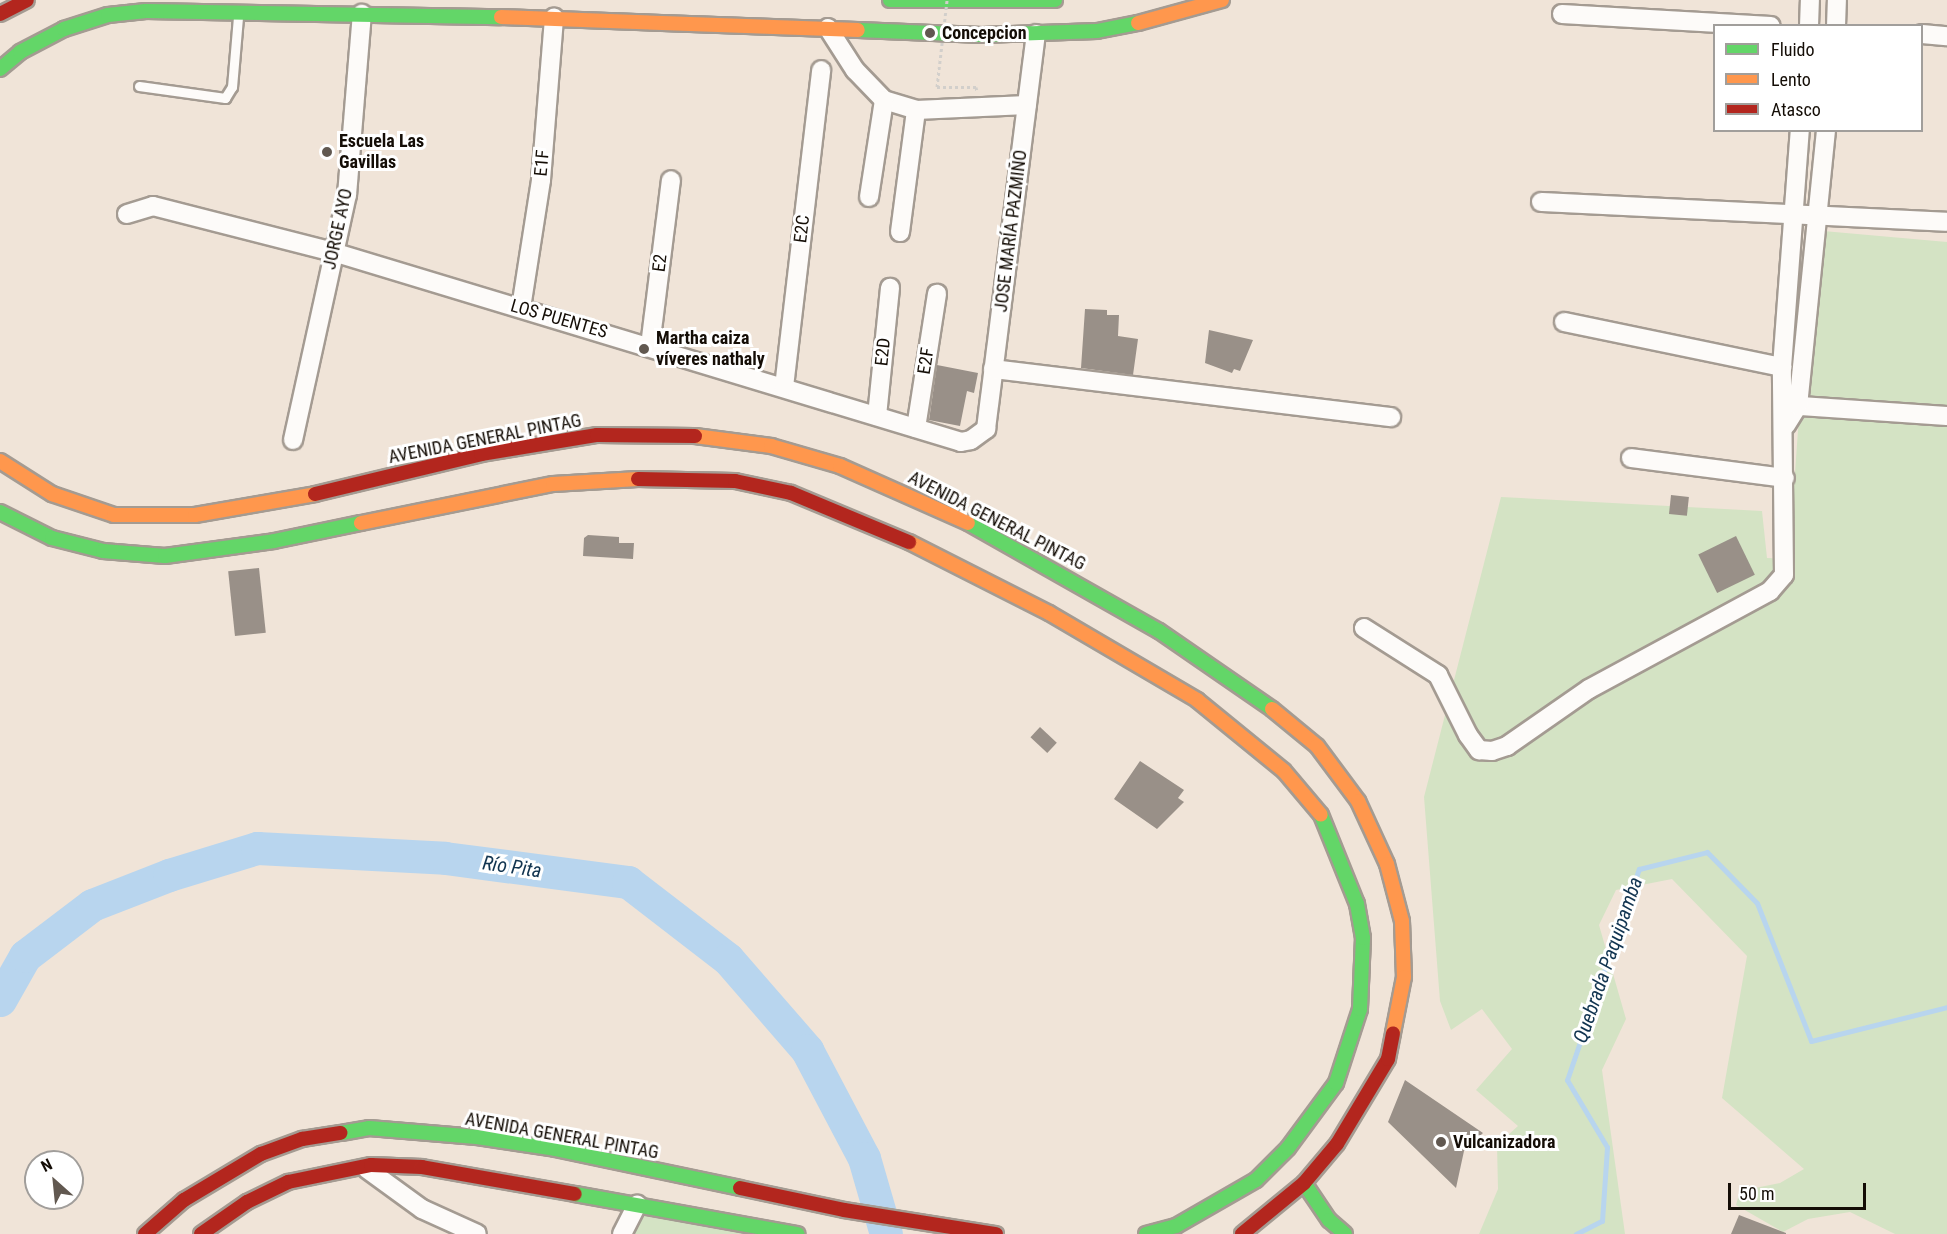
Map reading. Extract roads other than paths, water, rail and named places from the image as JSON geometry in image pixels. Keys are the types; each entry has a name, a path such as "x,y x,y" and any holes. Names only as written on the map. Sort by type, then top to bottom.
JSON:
{"main road":[{"path":"1,12 27,0"},
{"path":"890,0 1055,0"},
{"path":"0,69 20,52 64,28 108,15 171,10 554,18 1036,34 1097,31 1165,18 1222,0"},
{"name":"AVENIDA GENERAL PINTAG","path":"0,461 52,495 114,515 195,515 321,493 544,442 597,435 680,434 771,446 840,466 936,506 1046,564 1188,651 1256,696 1317,746 1358,801 1386,864 1402,921 1404,977 1391,1049 1368,1097 1337,1144 1304,1183 1242,1234"},
{"path":"0,512 52,538 103,551 165,556 274,541 553,484 615,477 735,481 791,493 929,551 1049,613 1197,700 1284,771 1320,812 1357,904 1363,938 1360,1009 1336,1083 1288,1148 1256,1180 1217,1204 1176,1226 1146,1234"},
{"name":"AVENIDA GENERAL PINTAG","path":"145,1234 184,1200 261,1154 302,1139 369,1128 477,1137 555,1149 844,1209 990,1234"},
{"path":"201,1234 247,1202 288,1182 364,1166 422,1167 797,1234"},
{"path":"1304,1183 1329,1220 1345,1234"}],"street":[{"path":"1809,24 1810,0"},
{"path":"1836,24 1837,0"},
{"name":"JORGE AYO","path":"293,440 347,195 362,14"},
{"path":"1562,14 1736,24"},
{"name":"E1F","path":"521,308 541,180 554,18"},
{"path":"828,28 855,70 885,100 916,110 1027,105"},
{"name":"JOSE MARÍA PAZMIÑO","path":"986,429 1036,34"},
{"path":"1923,34 1947,36"},
{"name":"E2C","path":"784,387 821,70"},
{"path":"869,197 885,100"},
{"path":"900,232 916,110"},
{"path":"1789,405 1782,367 1800,132"},
{"path":"1364,628 1438,675 1479,750 1507,746 1589,689 1770,591 1784,575 1786,424 1818,214 1826,132"},
{"name":"E2","path":"650,346 671,180"},
{"path":"1541,202 1947,222"},
{"name":"LOS PUENTES","path":"127,214 153,206 333,252 650,346 961,442 971,440 986,429"},
{"name":"E2D","path":"877,416 890,288"},
{"name":"E2F","path":"916,428 937,294"},
{"path":"1564,322 1782,367"},
{"path":"993,369 1391,417"},
{"path":"1789,405 1947,416"},
{"path":"1631,458 1785,478"},
{"path":"364,1166 423,1209 477,1234"},
{"path":"622,1234 637,1205"}],"lane":[{"path":"139,86 225,98 232,87 238,12"}],"waterway":[{"name":"Río Pita","path":"0,1000 25,956 92,905 169,875 257,848 445,858 628,882 728,959 807,1050 864,1158 886,1234"},
{"name":"Quebrada Paquipamba","path":"1576,1234 1602,1221 1607,1147 1567,1080 1639,869 1707,852 1757,903 1811,1041 1947,1007"}],"place":[{"name":"Concepcion","path":"930,33"},
{"name":"Escuela Las Gavillas","path":"327,152"},
{"name":"Martha caiza víveres nathaly","path":"644,349"},
{"name":"Vulcanizadora","path":"1441,1142"}]}
